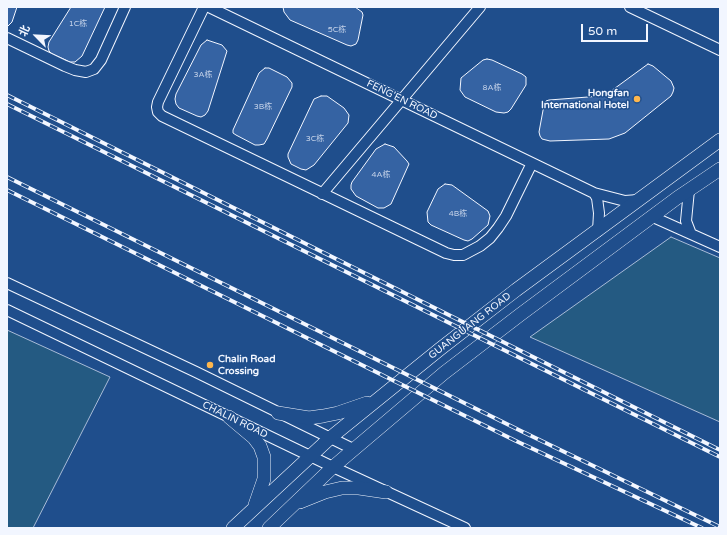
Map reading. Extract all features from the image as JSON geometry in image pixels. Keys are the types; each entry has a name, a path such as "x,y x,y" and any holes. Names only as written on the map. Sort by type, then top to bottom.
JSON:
{"main road":[{"name":"GUANGUANG ROAD","path":"233,528 330,438 503,300 720,140"},
{"path":"269,528 288,508 353,449 444,373 515,318 689,190 720,169"},
{"path":"278,413 309,418 324,416 352,409 383,396"},
{"path":"229,417 254,438 260,446 264,457 264,479 254,508"},
{"path":"288,508 308,498 342,488 359,488 386,492"}],"street":[{"path":"7,38 65,66 86,72 94,69 101,60 125,7"},
{"path":"204,7 158,102 158,112 162,116 446,253 454,255 463,254 480,246 490,238 506,216 532,163"},
{"name":"FENG'EN ROAD","path":"209,7 594,193 616,200 638,200"},
{"path":"322,194 480,7"},
{"path":"630,7 720,50"},
{"path":"689,190 686,221 691,234"},
{"path":"594,193 597,198 599,213 598,230"},
{"path":"653,217 720,247"},
{"path":"7,283 196,372 353,449"},
{"name":"CHALIN ROAD","path":"7,310 333,467 465,528"}],"shaded area":[{"path":"671,237 720,258 720,422 530,337"},
{"path":"7,330 110,377 33,528 7,528"}],"building":[{"path":"7,7 17,7 12,22 7,27"},
{"path":"71,7 105,7 82,56 75,62 70,62 52,54 48,47 49,42"},
{"path":"283,7 355,7 362,12 363,15 358,40 356,44 351,46 347,45 290,20 284,12"},
{"path":"207,40 222,45 227,51 208,111 201,117 179,108 175,99 176,94 201,45"},
{"path":"487,59 526,77 526,85 508,112 496,112 465,97 460,90 461,78 483,60"},
{"path":"648,64 653,66 671,81 674,88 673,92 671,96 625,133 609,139 550,141 542,139 539,132 546,101 601,96 607,94"},
{"path":"265,68 269,68 287,77 292,83 292,87 264,144 255,145 233,133 233,130 259,73"},
{"path":"321,96 327,96 344,108 349,115 348,123 314,165 306,170 301,169 291,164 288,154 314,99"},
{"path":"385,144 394,147 409,164 391,204 384,208 378,208 356,196 351,189 351,185 376,149"},
{"path":"445,184 452,185 488,211 490,216 488,225 468,241 431,225 428,222 427,212 438,189"}],"railway":[{"path":"7,95 720,450"},
{"path":"7,104 720,457"},
{"path":"7,177 521,431 720,527"},
{"path":"7,190 516,441 702,528"}],"place":[{"name":"Hongfan International Hotel","path":"637,99"},
{"name":"Chalin Road Crossing","path":"210,365"}]}
